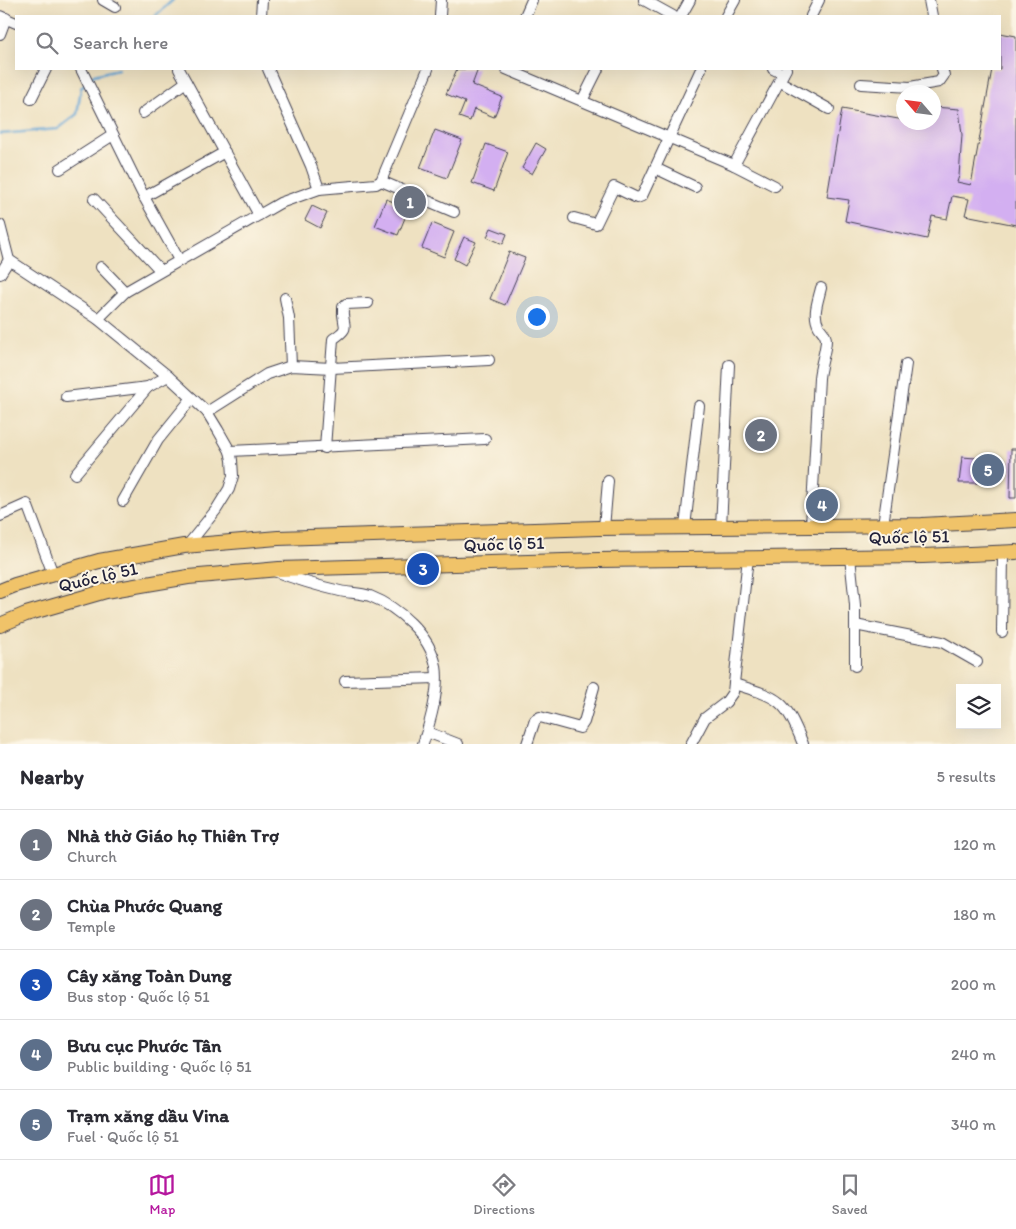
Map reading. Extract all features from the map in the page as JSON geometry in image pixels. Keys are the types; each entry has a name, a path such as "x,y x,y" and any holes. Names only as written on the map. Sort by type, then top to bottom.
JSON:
{"highway":[{"name":"Quốc lộ 51","path":"0,591 99,561 187,546 278,538 604,528 883,525 1016,520"},
{"name":"Quốc lộ 51","path":"0,625 26,614 106,591 188,577 271,570 598,560 850,557 1009,552"}],"street":[{"path":"103,0 115,6"},
{"path":"261,15 262,0"},
{"path":"440,15 441,0"},
{"path":"525,15 532,0"},
{"path":"644,0 671,15"},
{"path":"682,15 690,0"},
{"path":"727,15 735,0"},
{"path":"812,15 819,0"},
{"path":"929,0 932,15"},
{"path":"0,34 3,17 15,23"},
{"path":"31,99 46,70"},
{"path":"179,70 259,216"},
{"path":"268,70 311,166 319,189"},
{"path":"381,182 428,70"},
{"path":"508,70 668,139 734,165 775,186"},
{"path":"582,101 598,70"},
{"path":"574,218 596,224 614,187 640,198 701,70"},
{"path":"861,84 900,87 939,82 944,75 942,70"},
{"path":"81,71 144,197 179,260"},
{"path":"734,165 783,75 829,109"},
{"path":"143,114 186,82"},
{"path":"60,170 113,135"},
{"path":"144,197 225,152"},
{"path":"655,168 695,187"},
{"path":"98,319 125,292 160,270 280,203 319,189 381,182 454,212"},
{"path":"94,199 160,270"},
{"path":"0,224 9,260 98,319 168,376 207,412 230,451 233,476 229,489 216,510 187,546"},
{"path":"0,274 9,260"},
{"path":"101,267 125,292"},
{"path":"811,526 819,370 826,343 826,337 818,326 816,313 821,288"},
{"path":"286,298 289,318 291,366"},
{"path":"324,448 332,368 331,344 333,339 342,335 345,330 343,307 346,304 368,303"},
{"path":"207,412 267,374 291,366 332,368 489,360"},
{"path":"883,525 906,364"},
{"path":"721,527 729,365"},
{"path":"75,474 148,387 168,376"},
{"path":"66,397 148,387"},
{"path":"123,501 158,440 192,398"},
{"path":"685,527 699,406"},
{"path":"230,451 485,439"},
{"path":"604,528 608,481"},
{"path":"0,516 27,504 53,574"},
{"path":"1002,632 1009,552"},
{"path":"850,557 855,625 855,666"},
{"path":"690,744 705,718 731,698 748,558"},
{"path":"271,570 340,591 369,596 394,609 412,625 425,641 436,665 436,678 427,732 423,744"},
{"path":"855,625 942,642 977,662"},
{"path":"345,681 436,678"},
{"path":"734,684 779,700 792,716 803,744"},
{"path":"527,744 535,720 540,717 580,728 584,722 594,687"},
{"path":"427,732 458,744"}],"building":[{"path":"1001,33 1016,36 1016,225 965,215 969,199 952,196 947,219 932,216 927,239 845,221 849,200 827,197 842,109 896,119 896,130 941,130 941,108 959,109 962,135 957,182 971,185 992,70 1001,70"},
{"path":"457,70 478,70 472,85 502,97 494,117 474,109 470,121 459,117 465,102 446,94"},
{"path":"435,130 462,140 447,178 420,168"},
{"path":"536,143 546,149 532,174 522,168"},
{"path":"486,144 508,152 494,191 472,183"},
{"path":"386,199 409,208 398,235 375,226"},
{"path":"312,206 327,213 320,228 305,220"},
{"path":"432,223 454,232 444,257 422,248"},
{"path":"491,228 507,234 503,244 487,237"},
{"path":"464,237 476,242 465,265 454,259"},
{"path":"509,252 525,258 505,305 490,299"},
{"path":"1011,449 1016,449 1016,498 1010,498"},
{"path":"962,457 989,459 988,474 982,483 959,483"},
{"path":"816,496 828,497 827,514 815,513"}],"waterway":[{"path":"156,15 173,0"},
{"path":"90,80 94,75 114,70"},
{"path":"0,134 58,129 77,114 81,88 86,83"}],"place":[{"name":"Nhà thờ Giáo họ Thiên Trợ","path":"410,202"},
{"name":"Chùa Phước Quang","path":"761,435"},
{"name":"Trạm xăng dầu Vina","path":"988,470"},
{"name":"Bưu cục Phước Tân","path":"822,505"},
{"name":"Cây xăng Toàn Dung","path":"423,569"}]}
